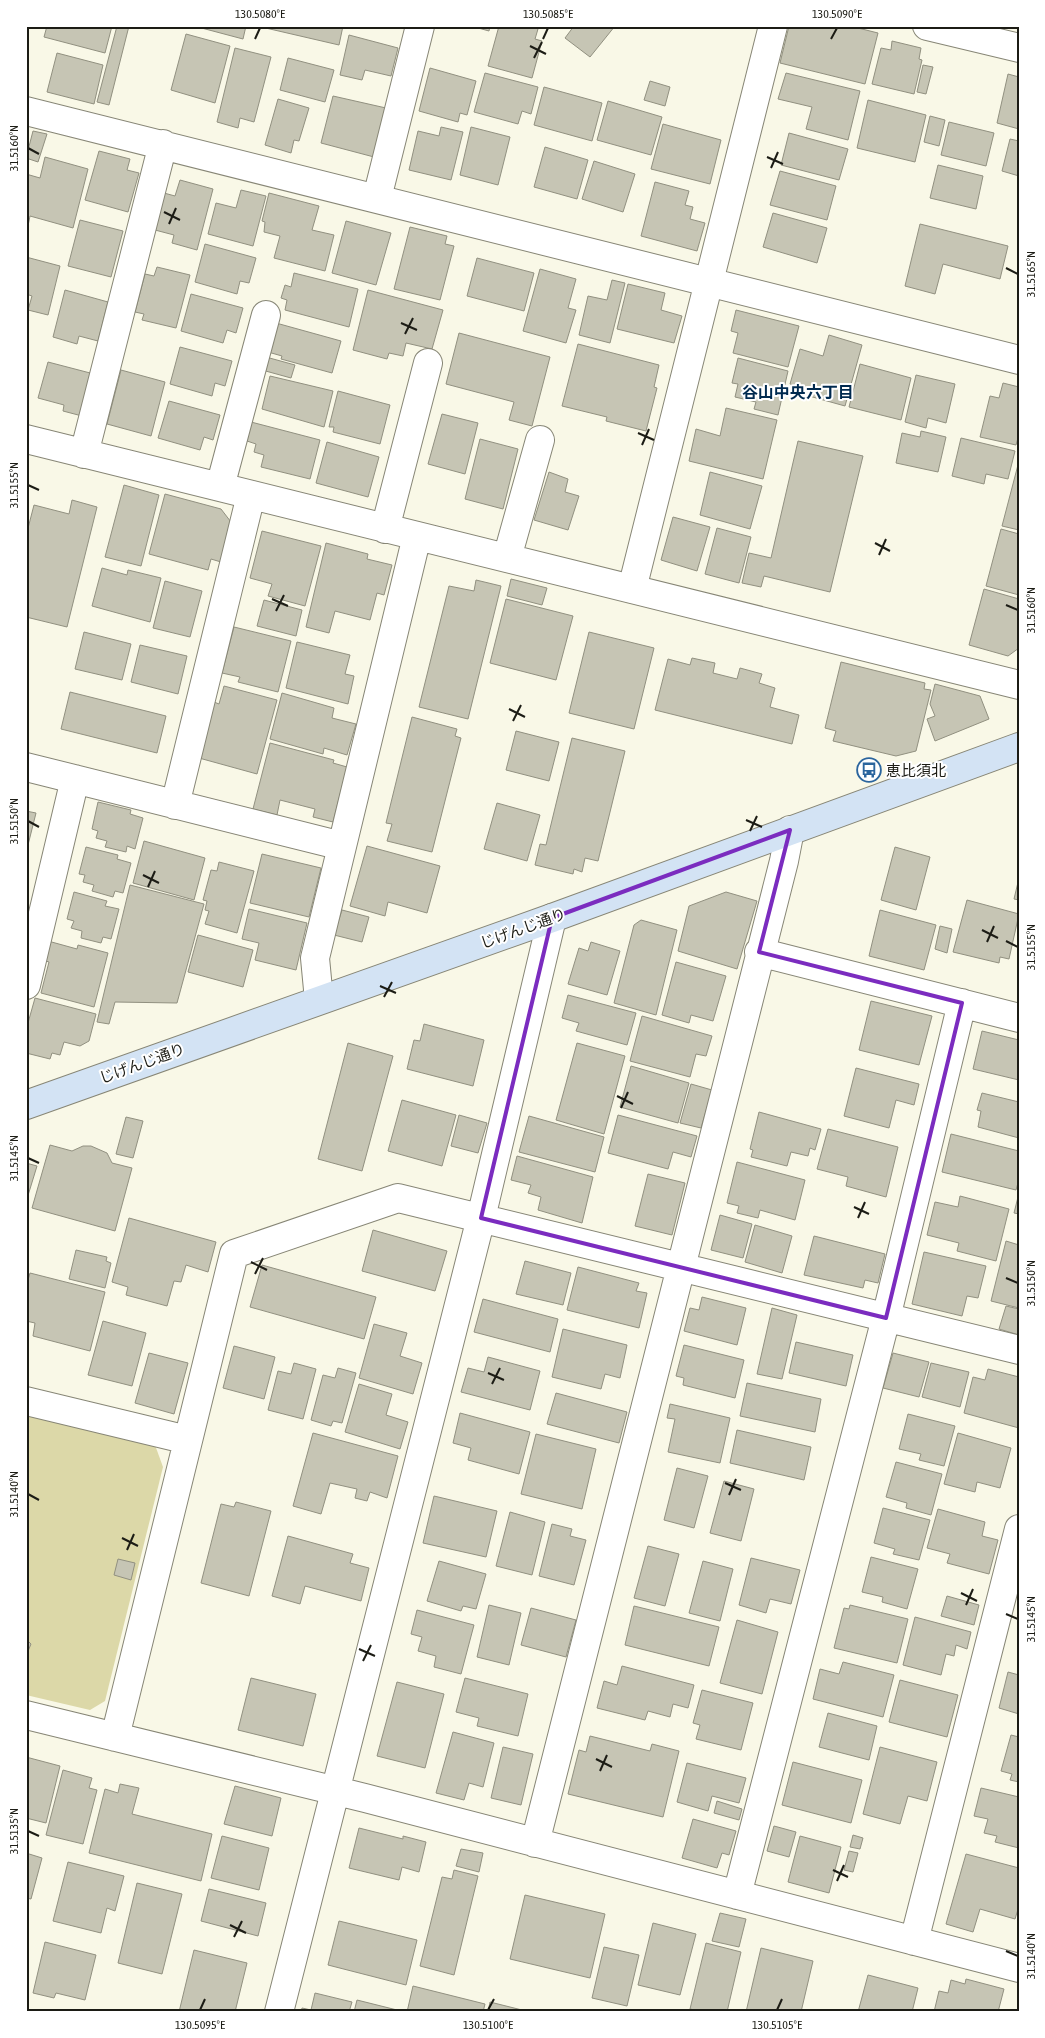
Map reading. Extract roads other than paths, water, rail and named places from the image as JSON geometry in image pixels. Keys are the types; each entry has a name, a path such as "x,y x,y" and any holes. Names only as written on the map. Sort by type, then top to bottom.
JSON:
{"street":[{"path":"377,198 420,26"},
{"path":"632,589 773,26"},
{"path":"927,26 972,32 1019,48"},
{"path":"26,111 1019,360"},
{"path":"84,454 163,144"},
{"path":"220,487 266,315"},
{"path":"385,529 428,363"},
{"path":"26,439 1019,685"},
{"path":"507,558 540,440"},
{"path":"175,805 251,495"},
{"path":"319,1000 316,958 417,536"},
{"name":"じげんじ通り","path":"26,1105 552,918 1019,747"},
{"path":"26,767 342,846"},
{"path":"26,985 75,779"},
{"path":"535,1843 759,952 784,861 790,830"},
{"path":"279,2012 481,1218 552,918"},
{"path":"759,952 1019,1018"},
{"path":"737,1895 886,1318 962,1003"},
{"path":"115,1737 234,1254 398,1198 1019,1350"},
{"path":"26,1401 188,1440"},
{"path":"914,1941 1019,1529"},
{"path":"26,1715 334,1791 1019,1968"}],"place":[{"name":"恵比須北","path":"869,770"}],"district":[{"name":"谷山中央六丁目","path":"798,392"}]}
